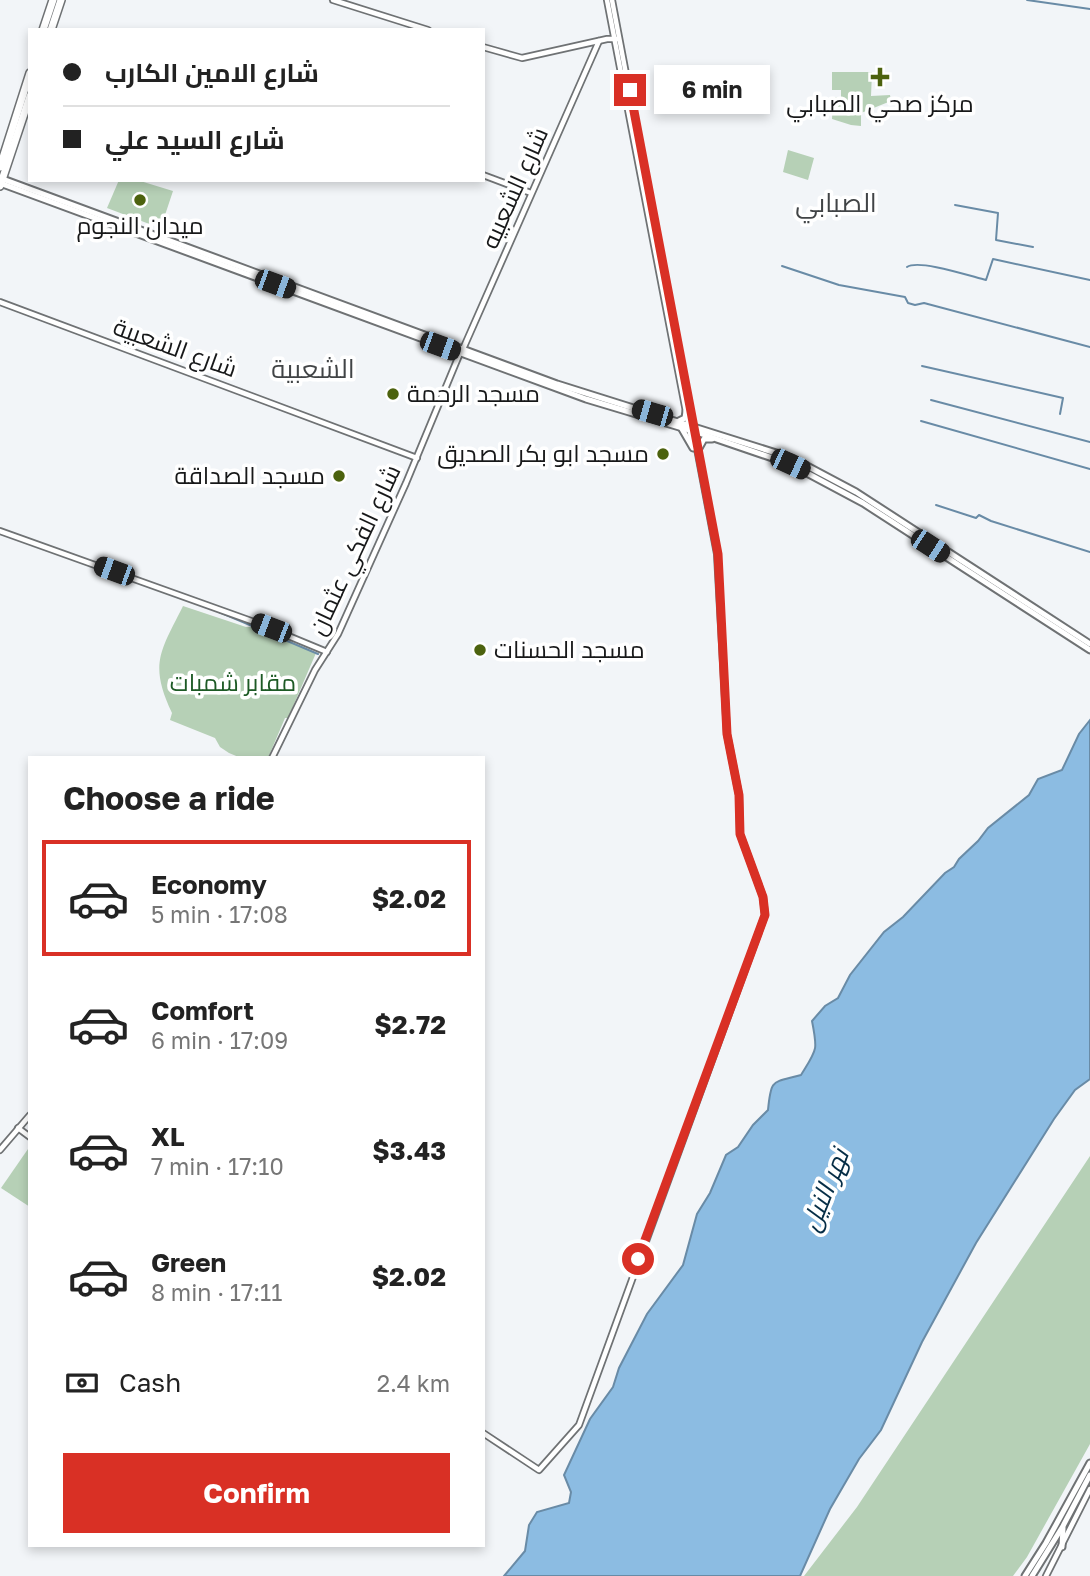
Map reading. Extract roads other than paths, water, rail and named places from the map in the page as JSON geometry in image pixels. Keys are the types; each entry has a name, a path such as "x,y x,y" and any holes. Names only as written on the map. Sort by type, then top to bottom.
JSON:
{"highway":[{"path":"44,28 53,0"},
{"path":"52,28 61,0"},
{"path":"0,167 28,79"},
{"path":"1,182 28,102"}],"main road":[{"path":"1,182 462,351 557,384 778,453 821,472 866,498 1090,647"},
{"path":"462,351 586,399 680,427 692,426 718,439 776,458 831,485 995,585"},
{"path":"676,420 685,418 686,411"},
{"path":"680,427 696,448 704,439 718,439"},
{"path":"1025,1576 1090,1463"},
{"path":"1032,1576 1090,1475"},
{"path":"1062,1514 1062,1547"}],"street":[{"path":"333,0 422,28"},
{"path":"485,1434 539,1470 579,1426 763,922 763,897 740,834 739,795 727,734 720,575 610,0"},
{"path":"485,48 522,58 617,36"},
{"path":"617,36 686,411 692,426"},
{"name":"شارع الشعبيه","path":"462,351 598,41"},
{"path":"485,176 531,193"},
{"name":"شارع الشعبية","path":"0,302 417,458"},
{"name":"شارع الفكي عثمان","path":"273,756 315,670 338,634 462,351"},
{"path":"0,531 257,623 327,652"},
{"path":"0,1150 28,1117"},
{"path":"18,1128 28,1136"},
{"path":"1046,1576 1090,1489"}],"water":[{"name":"نهر النيل","path":"1090,720 1090,1079 1075,1090 1054,1119 976,1243 922,1342 881,1430 859,1459 830,1509 800,1576 504,1576 525,1551 529,1525 537,1512 569,1503 571,1492 564,1475 590,1419 613,1387 619,1368 647,1314 683,1265 697,1214 710,1193 726,1155 738,1147 753,1125 768,1110 772,1087 779,1081 801,1075 810,1060 815,1050 812,1021 825,1006 838,998 850,975 884,932 954,867 988,828 1029,795 1038,779 1062,770 1079,734"}],"waterway":[{"path":"1027,0 1090,9"},
{"path":"955,205 998,213 996,240 1033,247"},
{"path":"907,267 922,265 986,280 993,259 1090,280"},
{"path":"782,266 839,285 905,297 908,303 915,305 924,303 1090,347"},
{"path":"922,366 1063,398 1060,414"},
{"path":"931,400 1090,442"},
{"path":"921,421 1090,469"},
{"path":"936,505 976,518 979,515 1090,552"},
{"path":"219,612 318,654"}],"place":[{"name":"مركز صحي الصبابي","path":"880,77"},
{"name":"ميدان النجوم","path":"140,200"},
{"name":"مسجد الرحمة","path":"393,394"},
{"name":"مسجد ابو بكر الصديق","path":"663,454"},
{"name":"مسجد الصداقة","path":"339,476"},
{"name":"مسجد الحسنات","path":"480,650"}],"district":[{"name":"الصبابي","path":"836,203"},
{"name":"الشعبية","path":"313,369"}],"park label":[{"name":"مقابر شمبات","path":"233,683"}]}
